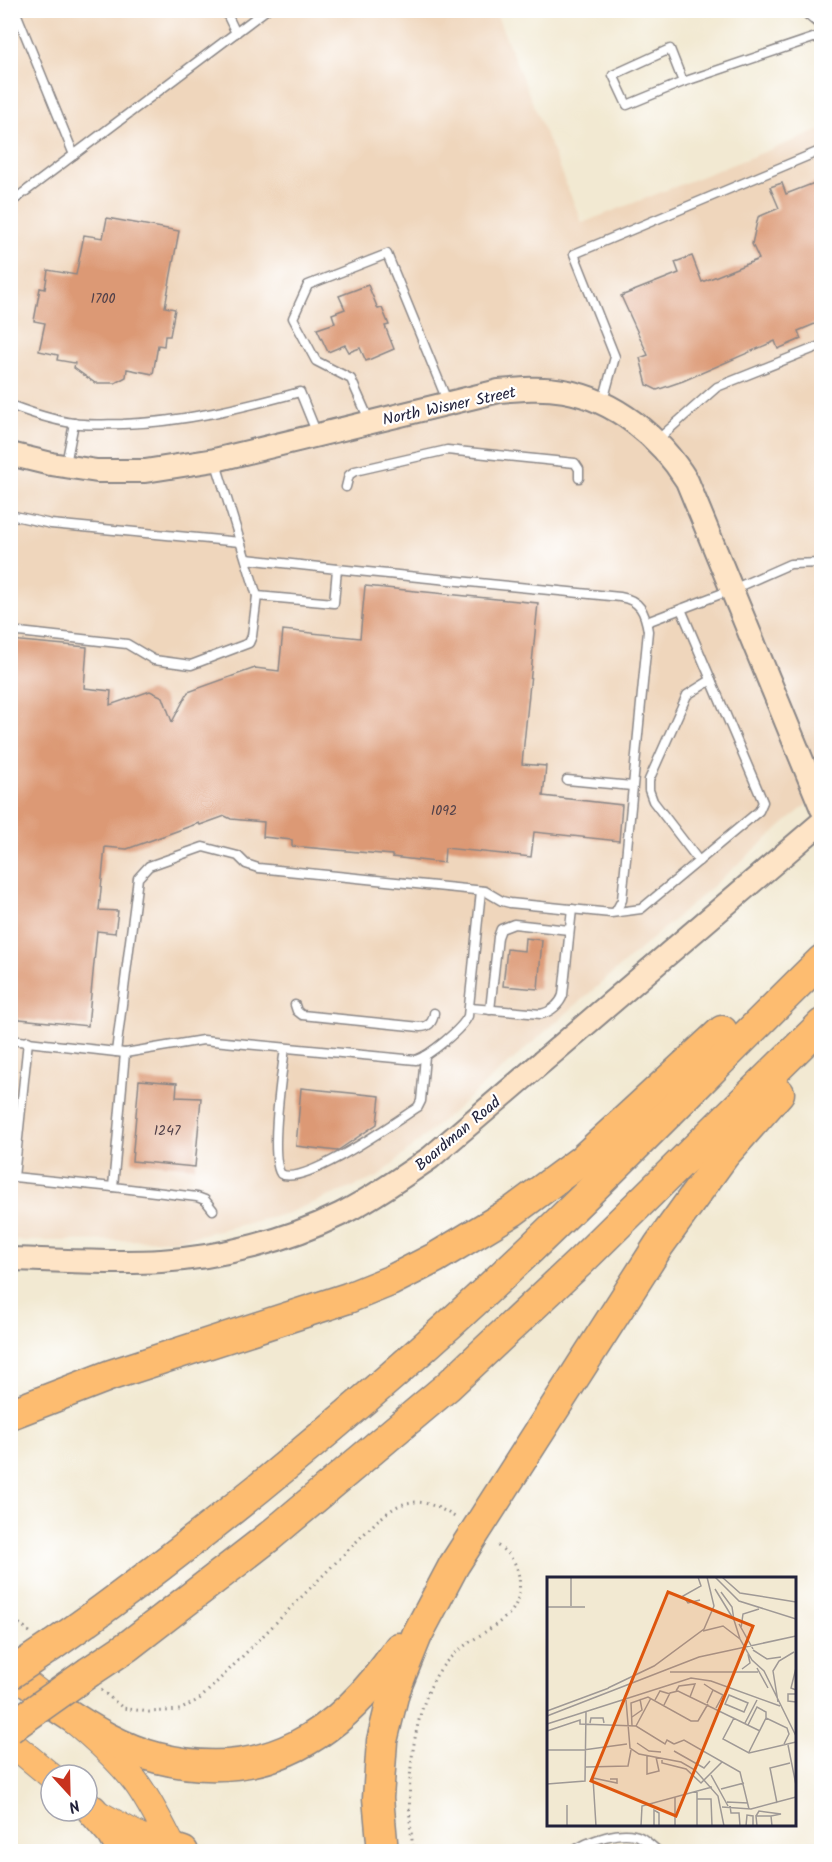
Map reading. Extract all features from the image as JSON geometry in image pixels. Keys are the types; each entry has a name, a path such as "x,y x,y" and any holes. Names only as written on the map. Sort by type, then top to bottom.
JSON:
{"highway":[{"path":"10,1416 122,1371 348,1298 412,1270 462,1243 532,1198 582,1160 760,997 822,945"},
{"path":"10,1672 45,1641 121,1596 350,1413 506,1272 822,960"},
{"path":"10,1728 93,1680 128,1646 261,1543 447,1387 581,1261 822,1024"},
{"path":"60,1709 90,1729 143,1754 203,1765 259,1760 286,1751 326,1730 358,1700 388,1664 628,1293 700,1188 741,1134 822,1045"},
{"path":"383,1851 378,1813 378,1787 382,1741 389,1708 407,1655 454,1565"},
{"path":"99,1818 113,1834 123,1851"}],"main road":[{"path":"10,1672 60,1709 131,1776 178,1851"},
{"path":"10,1742 39,1766"},
{"path":"99,1813 128,1831 178,1851"}],"street":[{"path":"809,10 822,21"},
{"name":"North Wisner Street","path":"10,454 66,467 97,471 145,471 215,460 499,391 547,389 565,391 602,403 624,415 656,441 674,459 687,481 822,809"},
{"name":"Boardman Road","path":"10,1259 140,1261 208,1254 257,1245 296,1233 340,1215 368,1200 430,1158 822,822"}],"lane":[{"path":"15,10 74,155"},
{"path":"225,10 236,33"},
{"path":"10,203 266,10"},
{"path":"682,82 670,49 613,75 627,105 682,82 822,35"},
{"path":"602,403 615,357 573,254 822,150"},
{"path":"370,422 351,379 316,361 293,318 308,285 387,254 448,403"},
{"path":"656,441 717,387 822,345"},
{"path":"10,405 35,414 74,423 140,423 189,419 300,392 317,435"},
{"path":"66,467 74,423"},
{"path":"346,487 349,475 355,471 442,450 575,463 579,469 579,478"},
{"path":"10,631 127,644 154,660 190,665 249,643 257,596 215,460"},
{"path":"10,515 51,524 240,542"},
{"path":"246,559 620,597 638,604 646,622 647,639 622,900 616,911"},
{"path":"646,622 790,564 822,563"},
{"path":"257,596 334,603 337,569"},
{"path":"112,1187 120,1052 138,878 149,866 203,847 238,856 246,864 258,868 481,891 510,903 611,913 641,909 759,811 763,802 681,609"},
{"path":"699,861 653,801 649,790 649,780 687,695 711,680"},
{"path":"567,780 632,786"},
{"path":"10,1040 120,1052 203,1040 416,1060 425,1056 464,1024 468,1016 481,891"},
{"path":"470,1008 541,1014 549,1012 563,995 572,909"},
{"path":"490,1010 498,937 501,929 513,924 569,930"},
{"path":"295,1005 297,1011 302,1015 420,1027 428,1025 434,1013"},
{"path":"28,1041 14,1177 196,1197 205,1200 213,1210"},
{"path":"285,1048 278,1109 277,1158 278,1170 285,1177 298,1175 331,1162 418,1107 421,1101 425,1056"},
{"path":"572,1851 585,1843 627,1833 640,1837 659,1851"}],"path":[{"path":"93,1680 123,1708 149,1712 180,1710 201,1698 378,1520 397,1506 417,1502 437,1506 459,1520"},
{"path":"414,1851 409,1793 412,1754 423,1709 436,1677 454,1653 510,1613 519,1597 519,1575 513,1560 495,1544"},
{"path":"10,1616 45,1641"}],"shaded area":[{"path":"10,11 495,11 582,223 821,130 821,792 378,1177 285,1214 178,1240 11,1241"}],"building":[{"path":"822,180 822,321 798,331 801,339 778,349 775,341 657,390 647,385 640,358 648,355 621,296 679,273 675,262 692,256 702,282 759,259 752,244 758,217 779,208 770,187 782,183 786,194"},
{"path":"107,218 179,231 165,307 175,309 170,336 165,336 164,346 158,345 153,374 127,369 126,377 115,383 95,383 74,368 75,363 57,360 58,355 39,351 45,323 34,321 40,288 45,289 48,270 76,275 84,235 103,238"},
{"path":"368,285 378,309 382,308 389,325 385,326 394,349 366,361 360,348 349,352 345,345 328,352 317,329 335,323 332,314 345,309 339,296"},
{"path":"365,586 538,603 522,764 546,766 543,796 622,805 619,841 534,832 531,857 445,848 444,863 392,857 392,855 292,846 292,840 263,837 264,822 231,819 225,816 127,849 105,847 99,910 118,911 115,933 97,931 88,1026 10,1018 10,640 87,647 84,688 111,691 110,705 150,691 163,697 172,722 188,692 255,668 279,671 283,630 360,638"},
{"path":"525,938 542,940 538,989 503,986 507,949 524,951"},
{"path":"139,1080 177,1083 176,1097 201,1098 195,1167 132,1161"},
{"path":"301,1088 380,1096 377,1124 337,1151 296,1146"}]}
